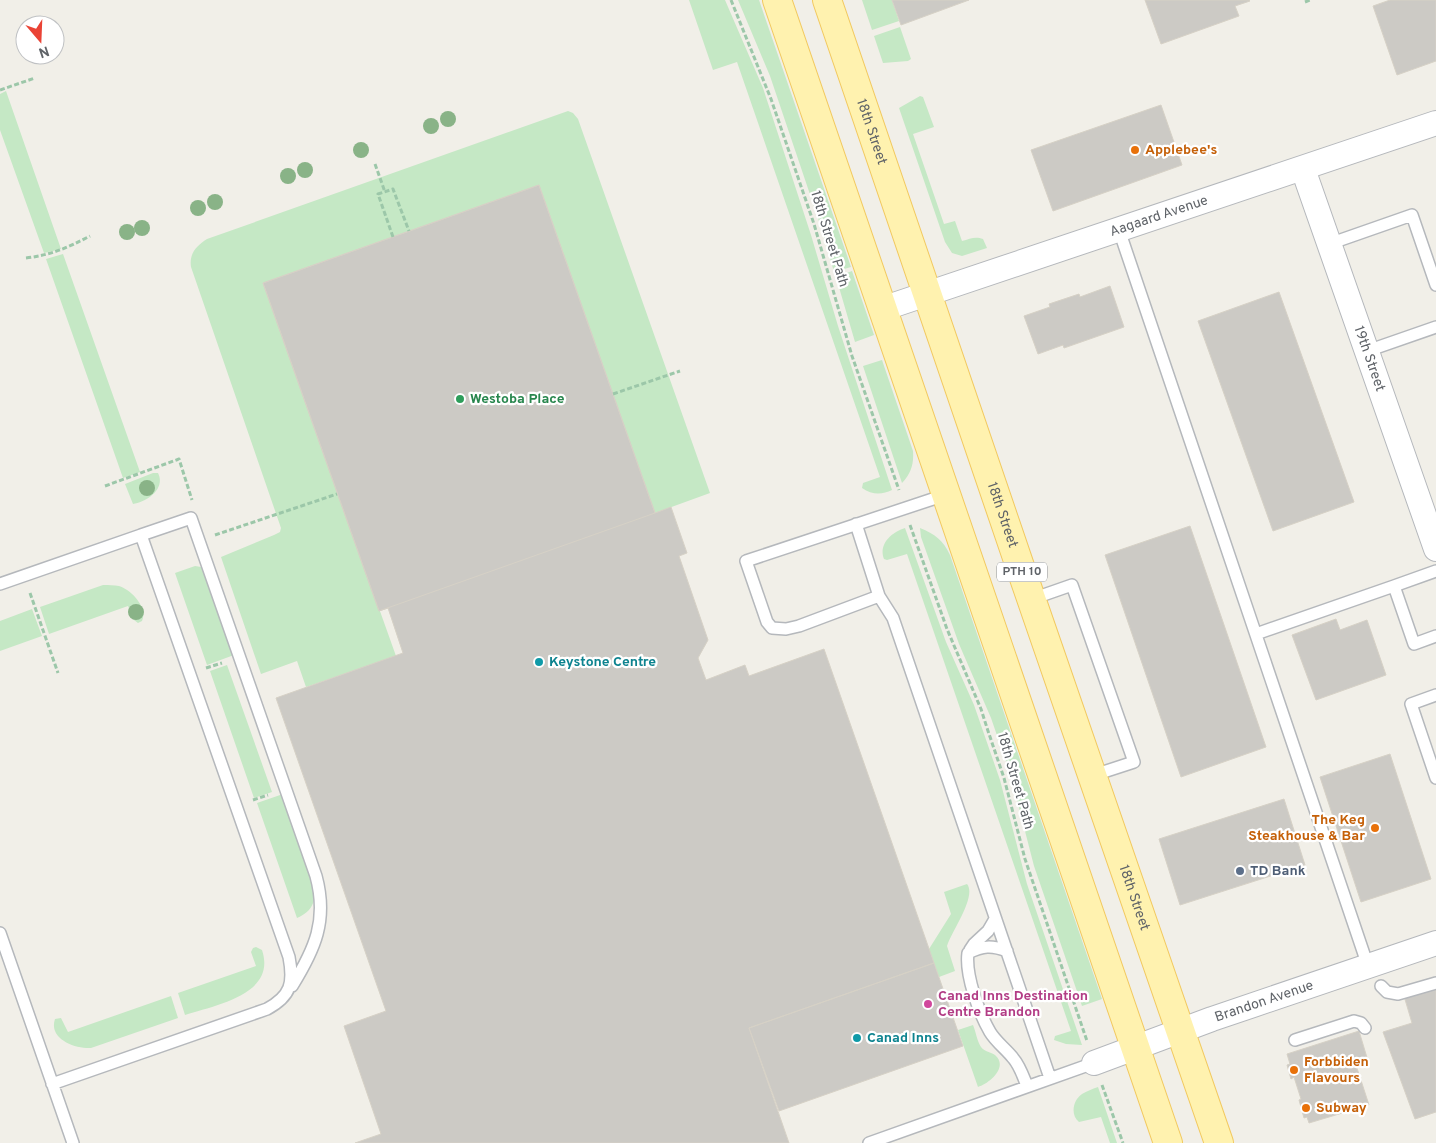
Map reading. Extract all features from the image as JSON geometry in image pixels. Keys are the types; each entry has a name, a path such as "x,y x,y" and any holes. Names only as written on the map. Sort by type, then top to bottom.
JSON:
{"main road":[{"path":"777,0 1168,1143"},
{"name":"18th Street","path":"827,0 1091,776 1219,1143"}],"street":[{"name":"Aagaard Avenue","path":"882,309 1436,124"},
{"name":"19th Street","path":"1303,169 1436,549"},
{"name":"Brandon Avenue","path":"1091,1053 1135,1048 1180,1030 1436,943"}],"lane":[{"path":"1329,244 1412,215 1436,285"},
{"path":"1119,230 1368,966"},
{"path":"1367,351 1436,327"},
{"path":"879,596 799,626 786,629 772,628 767,622 746,561 945,494"},
{"path":"0,584 191,518 320,892 321,921 310,955 291,987 277,1003 267,1009 52,1084"},
{"path":"856,524 879,596 893,618 1050,1078"},
{"path":"141,535 289,957 291,987"},
{"path":"1256,634 1436,571"},
{"path":"1032,599 1072,585 1134,762 1091,776"},
{"path":"1394,586 1414,644 1436,636"},
{"path":"1436,695 1411,704 1436,778"},
{"path":"995,918 988,932 974,944 968,953 969,973 982,1015 991,1033 1017,1064 1026,1086"},
{"path":"0,933 73,1143"},
{"path":"968,953 982,946 995,946 1007,951"},
{"path":"1381,986 1387,992 1398,994 1436,983"},
{"path":"1295,1040 1354,1021 1361,1023 1365,1028"},
{"path":"869,1143 1050,1078 1091,1053"}],"path":[{"name":"18th Street Path","path":"731,0 771,99 814,224 852,356 898,487"},
{"path":"1305,2 1310,0"},
{"path":"0,90 35,78"},
{"path":"375,164 385,192"},
{"path":"393,237 378,194 393,189 409,231"},
{"path":"26,258 46,256 62,251 90,236"},
{"path":"613,394 680,371"},
{"path":"105,486 179,459 194,506"},
{"path":"215,535 337,494"},
{"name":"18th Street Path","path":"912,528 947,629 981,709 1004,778 1025,858 1091,1053"},
{"path":"24,576 58,673"},
{"path":"1102,1086 1123,1143"}],"green space":[{"path":"689,0 725,0 763,88 892,490 888,492 873,493 862,488 863,483 880,477 737,62 713,70"},
{"path":"738,0 759,0 851,267 834,272 821,227 770,76"},
{"path":"862,0 892,0 899,21 872,30"},
{"path":"900,27 911,59 908,61 883,63 874,36"},
{"path":"6,91 61,249 44,253 0,130 0,94"},
{"path":"920,96 923,97 934,127 913,134 944,224 955,221 962,241 980,238 983,239 987,248 962,256 952,253 945,242 899,108"},
{"path":"568,111 573,113 578,119 710,493 655,513 539,185 263,283 396,656 306,687 297,661 261,674 221,557 274,535 280,532 281,528 191,267 191,258 194,251 207,239"},
{"path":"63,254 140,472 123,478 46,259"},
{"path":"852,271 874,335 855,342 836,277"},
{"path":"882,360 913,451 911,468 908,476 902,483 863,366"},
{"path":"153,473 158,473 160,479 154,494 144,501 133,504 125,484"},
{"path":"905,528 946,642 974,705 1000,780 1027,884 1082,1045 1066,1044 1054,1040 1055,1036 1071,1031 907,554 887,560 884,559 883,548 887,539 895,532"},
{"path":"920,528 938,538 950,555 1102,999 1082,1006 1034,866 1010,773 991,718 959,644 921,537"},
{"path":"195,566 201,567 204,570 234,655 207,665 175,573"},
{"path":"103,585 119,586 134,595 143,611 142,621 138,623 134,620 128,606 49,634 40,607"},
{"path":"32,609 42,636 0,651 0,621"},
{"path":"227,665 272,792 254,798 210,671"},
{"path":"283,794 316,885 315,896 310,909 297,918 257,803"},
{"path":"967,884 969,897 947,946 955,971 939,977 929,949 951,914 944,892"},
{"path":"256,947 262,950 264,965 261,978 252,988 227,1002 185,1015 178,993 256,966 251,952"},
{"path":"171,996 178,1018 91,1048 71,1045 59,1037 54,1026 55,1019 61,1018 68,1032"},
{"path":"973,1025 981,1047 995,1055 1000,1065 999,1070 992,1079 978,1087 958,1030"},
{"path":"1098,1087 1117,1143 1110,1143 1101,1117 1079,1122 1074,1116 1076,1100 1082,1094"}],"building":[{"path":"892,0 969,0 901,25"},
{"path":"1145,0 1250,1 1235,6 1239,16 1161,44"},
{"path":"1390,0 1436,0 1436,61 1397,75 1373,6"},
{"path":"1161,105 1182,165 1053,211 1031,150"},
{"name":"Keystone Centre","path":"539,185 655,513 671,507 687,553 679,556 708,640 698,658 706,680 745,665 749,676 824,649 934,963 749,1028 789,1143 355,1143 381,1134 344,1026 386,1011 276,698 403,653 388,608 379,611 263,283"},
{"name":"Westoba Place","path":"539,185 655,513 379,611 263,283"},
{"path":"1110,286 1124,327 1064,348 1063,345 1038,354 1024,316 1050,307 1049,304 1079,294 1080,297"},
{"path":"1279,292 1354,502 1273,531 1198,321"},
{"path":"1190,526 1266,747 1181,777 1105,555"},
{"path":"1336,619 1340,630 1367,620 1386,675 1316,700 1292,635"},
{"name":"The Keg Steakhouse & Bar","path":"1390,754 1431,879 1361,902 1320,777"},
{"path":"1284,799 1305,865 1180,905 1159,839"},
{"name":"Canad Inns","path":"934,963 963,1046 779,1111 749,1028"},
{"path":"1436,985 1436,1112 1415,1119 1383,1032 1412,1023 1404,996"},
{"path":"1359,1031 1368,1061 1356,1065 1369,1105 1309,1123 1307,1117 1304,1118 1299,1100 1301,1099 1294,1077 1291,1079 1287,1065 1290,1064 1287,1054"}],"place":[{"name":"Applebee's","path":"1135,150"},
{"name":"Westoba Place","path":"460,399"},
{"name":"Keystone Centre","path":"539,662"},
{"name":"The Keg Steakhouse & Bar","path":"1375,828"},
{"name":"TD Bank","path":"1240,871"},
{"name":"Canad Inns Destination Centre Brandon","path":"928,1004"},
{"name":"Canad Inns","path":"857,1038"},
{"name":"Forbbiden Flavours","path":"1294,1070"},
{"name":"Subway","path":"1306,1108"}]}
